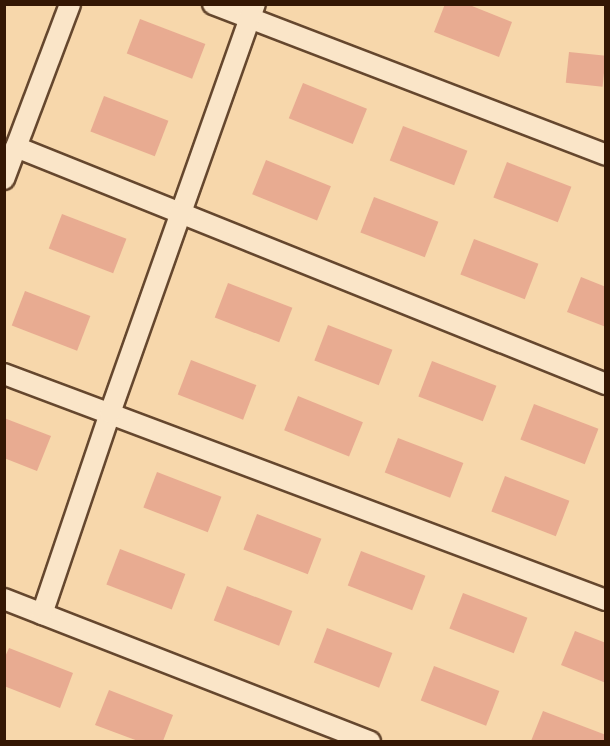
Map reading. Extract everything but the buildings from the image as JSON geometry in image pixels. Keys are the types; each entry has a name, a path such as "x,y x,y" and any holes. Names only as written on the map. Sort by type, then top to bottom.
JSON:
{"street":[{"path":"4,179 70,4"},
{"path":"213,4 252,12 606,155"},
{"path":"42,614 110,413 252,12"},
{"path":"16,147 606,384"},
{"path":"4,374 606,600"},
{"path":"4,599 370,741"}]}
